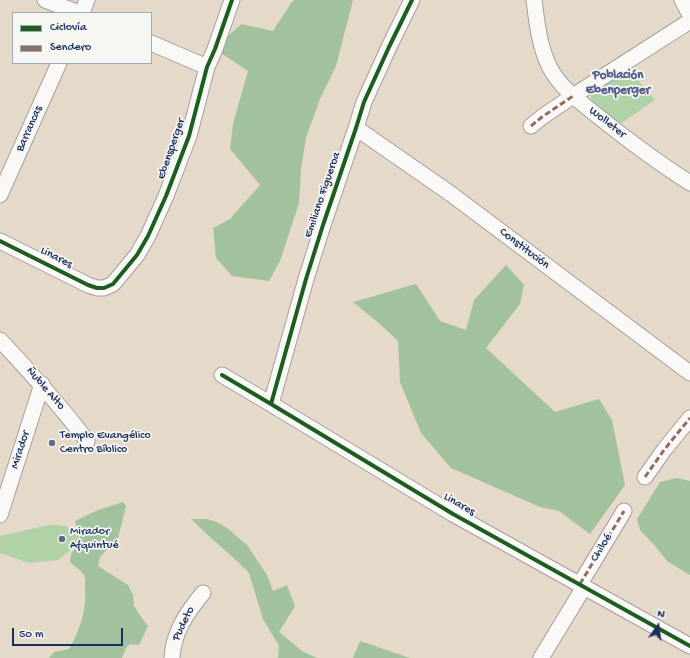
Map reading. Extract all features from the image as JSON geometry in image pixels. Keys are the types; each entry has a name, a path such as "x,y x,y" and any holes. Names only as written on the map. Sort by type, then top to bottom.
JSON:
{"street":[{"path":"45,0 76,12"},
{"path":"82,12 87,0"},
{"name":"Ebensperger","path":"104,288 113,284 138,255 166,196 189,136 208,67 232,0"},
{"name":"Emiliano Figueroa","path":"272,404 306,279 356,128 368,95 389,47 412,0"},
{"name":"Wolleter","path":"534,0 540,42 551,69 561,83 573,96 617,132 690,183"},
{"path":"682,0 690,15"},
{"path":"531,126 573,96 690,21"},
{"path":"152,43 208,67"},
{"name":"Barrancas","path":"0,195 59,64"},
{"name":"Constitución","path":"356,128 451,194 690,373"},
{"name":"Linares","path":"0,241 88,285 96,288 104,288"},
{"name":"Ñuble Alto","path":"0,340 42,384 87,441"},
{"name":"Linares","path":"222,375 453,514 690,646"},
{"name":"Mirador","path":"0,515 42,384"},
{"path":"645,477 664,450 690,418"},
{"name":"Chiloé","path":"541,658 624,511"},
{"name":"Pudeto","path":"172,658 175,640 180,626 188,611 203,593"}],"green space":[{"path":"294,0 353,0 336,66 320,99 306,138 301,169 299,203 280,261 269,281 232,276 216,258 213,228 230,219 260,185 230,149 233,124 248,71 215,49 241,24 273,31"},
{"path":"628,69 655,100 617,126 597,108 590,94 593,89"},
{"path":"506,265 524,285 520,304 486,348 555,412 599,399 612,420 625,485 590,534 559,511 540,507 451,468 421,433 400,382 398,341 353,302 416,284 440,321 466,330 474,300"},
{"path":"677,478 690,481 690,575 667,561 640,530 637,519 660,482"},
{"path":"123,502 126,506 118,538 100,557 98,566 128,585 133,595 134,606 148,626 139,645 130,644 126,648 122,658 49,658 54,652 69,649 79,627 84,611 85,578 81,571 70,562 71,554 79,543 80,537 75,521 98,510"},
{"path":"191,519 207,519 217,522 227,528 247,545 267,575 273,591 287,585 295,606 279,632 302,651 317,658 278,658 279,646 263,619 249,573"},
{"path":"49,525 66,526 76,533 79,537 79,543 58,560 29,563 0,553 0,536"},
{"path":"360,641 410,658 353,658"}],"marked path":[{"path":"531,126 573,96"},
{"path":"645,477 664,450 690,418"},
{"path":"580,584 624,511"}],"cycle path":[{"path":"0,241 88,285 97,288 104,288 113,284 137,255 148,236 166,196 189,136 207,67 215,49 232,0"},
{"path":"271,404 306,279 364,102 412,0"},
{"path":"222,375 453,514 690,646"}],"place":[{"name":"Templo Evangélico Centro Bíblico","path":"52,443"},
{"name":"Mirador Afquintué","path":"62,539"}],"district":[{"name":"Población Ebenperger","path":"618,84"}]}
